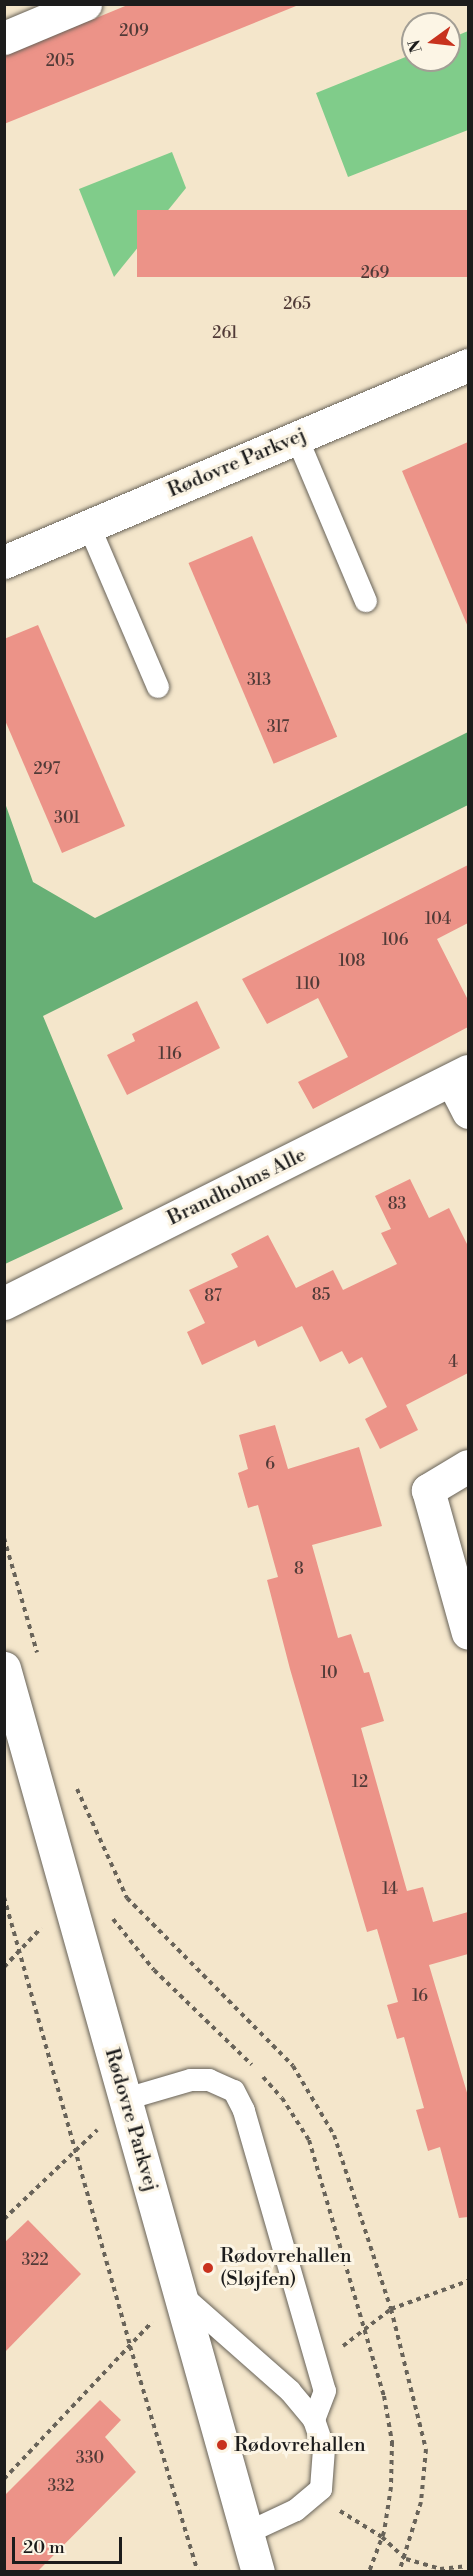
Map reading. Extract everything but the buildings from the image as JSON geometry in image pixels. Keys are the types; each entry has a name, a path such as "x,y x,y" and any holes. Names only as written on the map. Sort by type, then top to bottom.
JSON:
{"street":[{"path":"4,38 85,4"},
{"name":"Rødovre Parkvej","path":"4,562 468,365"},
{"path":"460,1075 468,1112"},
{"name":"Brandholms Alle","path":"4,1302 460,1075"},
{"path":"468,1466 429,1490 468,1633"},
{"name":"Rødovre Parkvej","path":"4,1668 258,2571"}],"lane":[{"path":"297,438 366,601"},
{"path":"89,526 158,687"},
{"path":"126,2099 191,2080 209,2080 234,2091 243,2111 326,2391 314,2420"},
{"path":"179,2293 290,2391 314,2420 324,2449 321,2488 296,2510 247,2533"}],"path":[{"path":"74,1782 127,1898 293,2066 334,2134 391,2309 426,2449 421,2502 406,2559 399,2571"},
{"path":"4,1898 130,2346 198,2571"},
{"path":"4,1967 69,1898"},
{"path":"4,2219 126,2099"},
{"path":"319,2370 364,2327 391,2309 468,2281"},
{"path":"4,2479 179,2293"},
{"path":"314,2495 382,2537 406,2559 440,2570 468,2566"},
{"path":"369,2571 382,2537"}],"green space":[{"path":"468,31 468,130 348,177 316,93 401,59 401,72 461,72 461,34"},
{"path":"172,152 186,188 114,277 79,189"},
{"path":"468,732 468,805 43,1016 123,1209 5,1264 5,803 33,882 95,918"}],"place":[{"name":"Rødovrehallen (Sløjfen)","path":"208,2268"},
{"name":"Rødovrehallen","path":"222,2445"}]}
